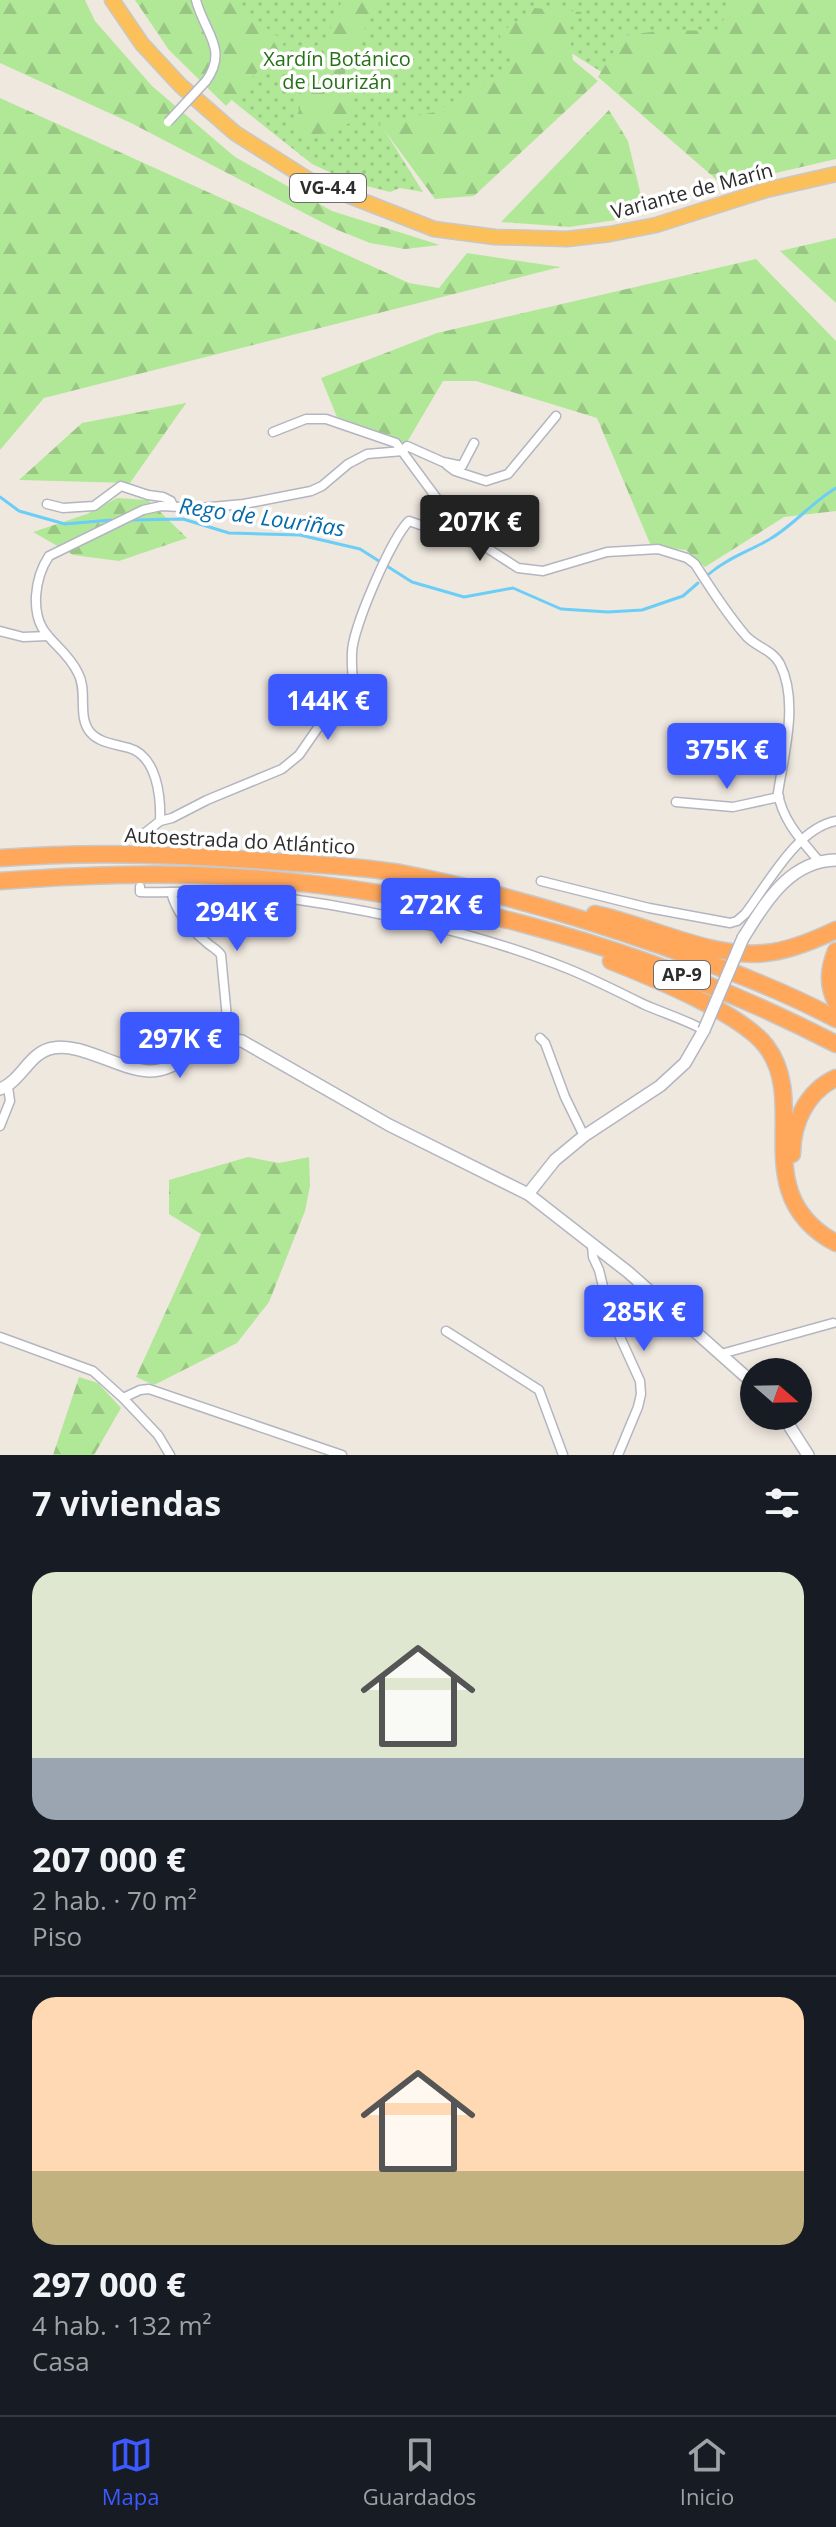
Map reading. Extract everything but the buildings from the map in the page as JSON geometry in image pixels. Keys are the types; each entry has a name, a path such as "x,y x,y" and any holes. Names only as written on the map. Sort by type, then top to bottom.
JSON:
{"highway":[{"name":"Variante de Marín","path":"112,0 142,44 180,85 235,133 309,180 434,229 495,237 567,239 610,234 656,225 766,190 836,174"},
{"name":"Autoestrada do Atlántico","path":"0,858 107,853 176,854 397,873 467,887 597,923 727,969 836,1019"},
{"name":"Autoestrada do Atlántico","path":"0,881 71,875 178,875 275,880 395,895 521,923 619,953 679,974 836,1044"},
{"path":"467,887 623,920 718,950 764,953 799,945 836,930"},
{"path":"521,923 690,996 742,1025 765,1044 781,1077 783,1164 788,1185 796,1205 813,1226 836,1243"},
{"path":"836,951 830,966 829,982 836,1002"},
{"path":"836,1078 818,1088 808,1100 794,1131 792,1150 794,1171 803,1196 817,1216 836,1233"}],"street":[{"path":"168,122 214,70 217,53 196,0"},
{"path":"443,462 455,471 486,481 508,474 556,416"},
{"path":"273,432 306,419 326,419 396,443 452,519 502,560 518,568 543,571 607,552 633,549 673,552 695,564 746,635 779,663 789,699 779,797 788,821 818,860"},
{"path":"160,821 159,791 147,761 139,752 92,735 84,720 79,673 39,625 36,606 40,573 49,556 152,507 200,508 244,504 311,491 367,454 403,451 407,446 443,462 462,466 474,443"},
{"path":"47,504 63,508 94,506 121,486 163,497 173,506"},
{"path":"141,836 160,821 282,769 299,755 324,719 355,704 351,651 371,590 409,521 487,548"},
{"path":"0,631 23,637 48,636"},
{"path":"676,802 733,807 779,797"},
{"path":"541,881 649,908 730,923 745,914 801,840 817,827 836,821"},
{"path":"528,1194 555,1160 584,1136 660,1086 685,1063 704,1030 743,938 759,914 796,871 818,860 836,860"},
{"path":"140,887 140,892 228,892 314,903 392,918 505,946 583,975 704,1030"},
{"path":"171,892 174,906 207,944 221,955 229,1039"},
{"path":"540,1038 545,1043 565,1097 584,1136"},
{"path":"0,1126 10,1101 4,1088 37,1055 49,1048 66,1047 149,1071 175,1063 212,1043 229,1039 242,1041 380,1120 528,1194 628,1272 740,1371"},
{"path":"592,1246 610,1315 640,1381 638,1407 618,1455"},
{"path":"721,1354 833,1323"},
{"path":"446,1331 539,1390 563,1455"},
{"path":"0,1337 93,1371 158,1435 170,1455"},
{"path":"123,1398 149,1389 342,1455"},
{"path":"792,1430 808,1455"}],"green space":[{"path":"0,0 85,0 95,21 152,86 235,157 332,211 440,245 405,249 370,243 335,229 131,123 0,63"},
{"path":"135,0 230,0 285,42 226,106 169,50"},
{"name":"Xardín Botánico de Lourizán","path":"210,0 738,0 731,26 614,80 565,49 454,122 380,123 423,192 400,188 390,192 351,182 312,164 234,102 220,87"},
{"path":"342,0 378,0 335,95 356,105 350,123 303,141 292,128"},
{"path":"733,0 836,0 836,159 725,187 598,77 623,36 664,30 718,31"},
{"path":"534,8 582,12 569,29 573,60 598,81 474,196 435,199 379,123 435,112 514,64 499,34"},
{"path":"0,98 409,283 439,288 467,253 560,267 44,398 0,450"},
{"path":"609,110 628,141 642,200 635,217 570,227 501,222"},
{"path":"836,238 836,303 780,251"},
{"path":"756,259 836,341 836,511 784,517 705,567 686,550 651,546 597,418 476,381 443,381 406,444 337,417 321,378 437,333"},
{"path":"186,403 130,483 19,480 82,423"},
{"path":"117,498 148,500 187,538 119,561 73,555 33,532 87,514"},
{"path":"248,1157 279,1163 309,1157 310,1186 305,1211 269,1302 237,1343 154,1385 136,1377 201,1234 169,1214 169,1180"},
{"path":"79,1377 98,1383 121,1408 94,1455 53,1455"}],"waterway":[{"name":"Rego de Louriñas","path":"709,574 723,563 779,533 836,488"},
{"name":"Rego de Louriñas","path":"0,497 19,511 65,524 111,520"},
{"name":"Rego de Louriñas","path":"132,520 183,519 229,533 300,535 360,549 412,582 464,597 513,588 561,609 608,612 642,610 683,596 698,583"}]}
